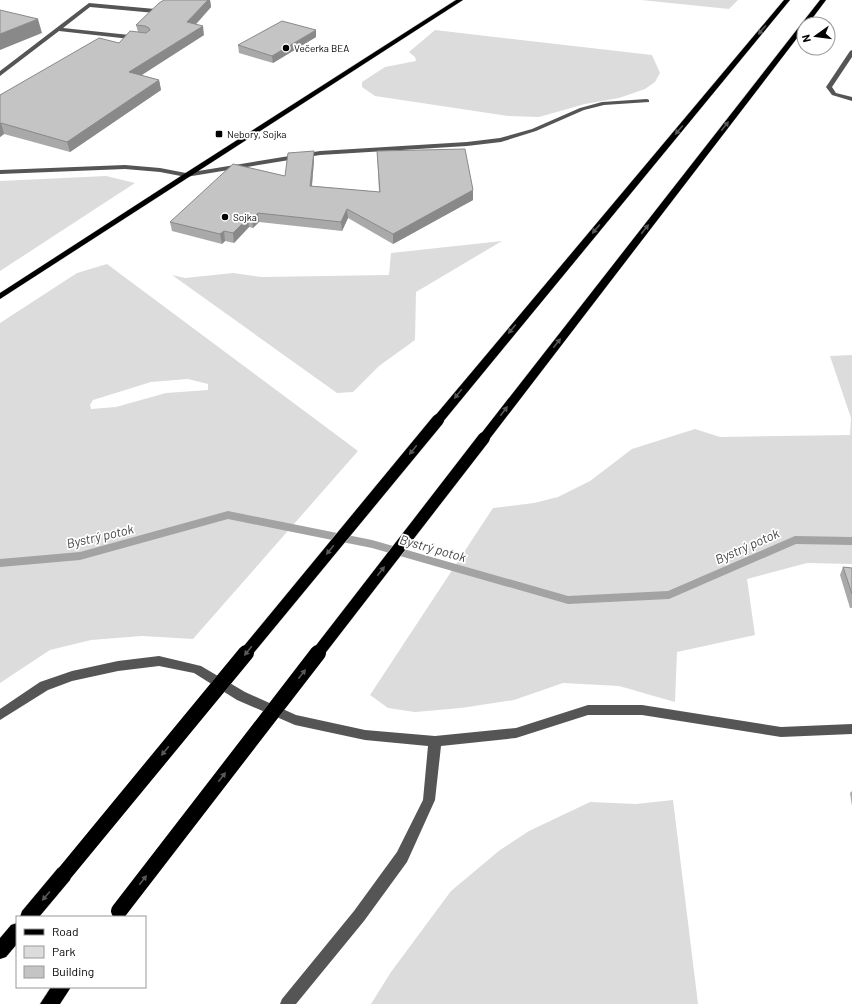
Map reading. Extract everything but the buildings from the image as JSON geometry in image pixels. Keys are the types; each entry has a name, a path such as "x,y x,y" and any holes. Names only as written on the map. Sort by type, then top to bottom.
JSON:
{"highway":[{"path":"29,916 438,420 788,0"},
{"path":"810,16 823,0"},
{"path":"117,914 796,34"},
{"path":"0,951 16,932"},
{"path":"49,1004 61,988"}],"main road":[{"path":"0,297 186,175 460,0"}],"street":[{"path":"0,74 89,5 155,11"},
{"path":"57,29 147,39"},
{"path":"852,52 829,87 834,94 852,99"},
{"path":"0,172 125,166 186,175 320,153 467,144 501,140 534,130 582,109 604,103 647,101"},
{"path":"0,715 44,686 72,676 118,666 159,661 197,669 241,696 295,720 365,735 435,741 516,733 588,710 642,710 781,732 852,729"},
{"path":"287,1004 360,916 402,857 429,800 435,741"}],"green space":[{"path":"641,0 738,0 729,9"},
{"path":"435,30 652,55 660,73 655,82 645,89 619,98 585,104 539,117 508,116 375,96 362,87 362,82 385,67 416,61 415,57 409,52"},
{"path":"106,176 135,183 0,271 0,181"},
{"path":"502,241 416,292 415,340 379,366 353,392 337,393 172,275 185,278 233,273 262,277 389,275 391,253"},
{"path":"107,264 358,451 193,639 142,636 91,640 50,650 0,683 0,323 77,273","holes":["188,379 208,384 208,390 166,393 116,407 91,409 90,405 93,400 151,382"]},
{"path":"852,355 852,564 807,563 747,579 755,635 677,652 675,702 619,686 563,683 514,700 461,708 415,712 388,708 370,695 493,508 534,503 558,497 590,481 632,449 695,429 720,437 850,435 851,418 830,356"},
{"path":"673,800 698,1004 371,1004 391,972 451,891 500,850 529,831 590,802 636,804"}],"waterway":[{"name":"Bystrý potok","path":"0,563 80,556 228,515 372,544 568,600 669,595 795,540 852,541"}],"place":[{"name":"Večerka BEA","path":"286,48"},
{"name":"Nebory, Sojka","path":"219,134"},
{"name":"Sojka","path":"225,217"}]}
